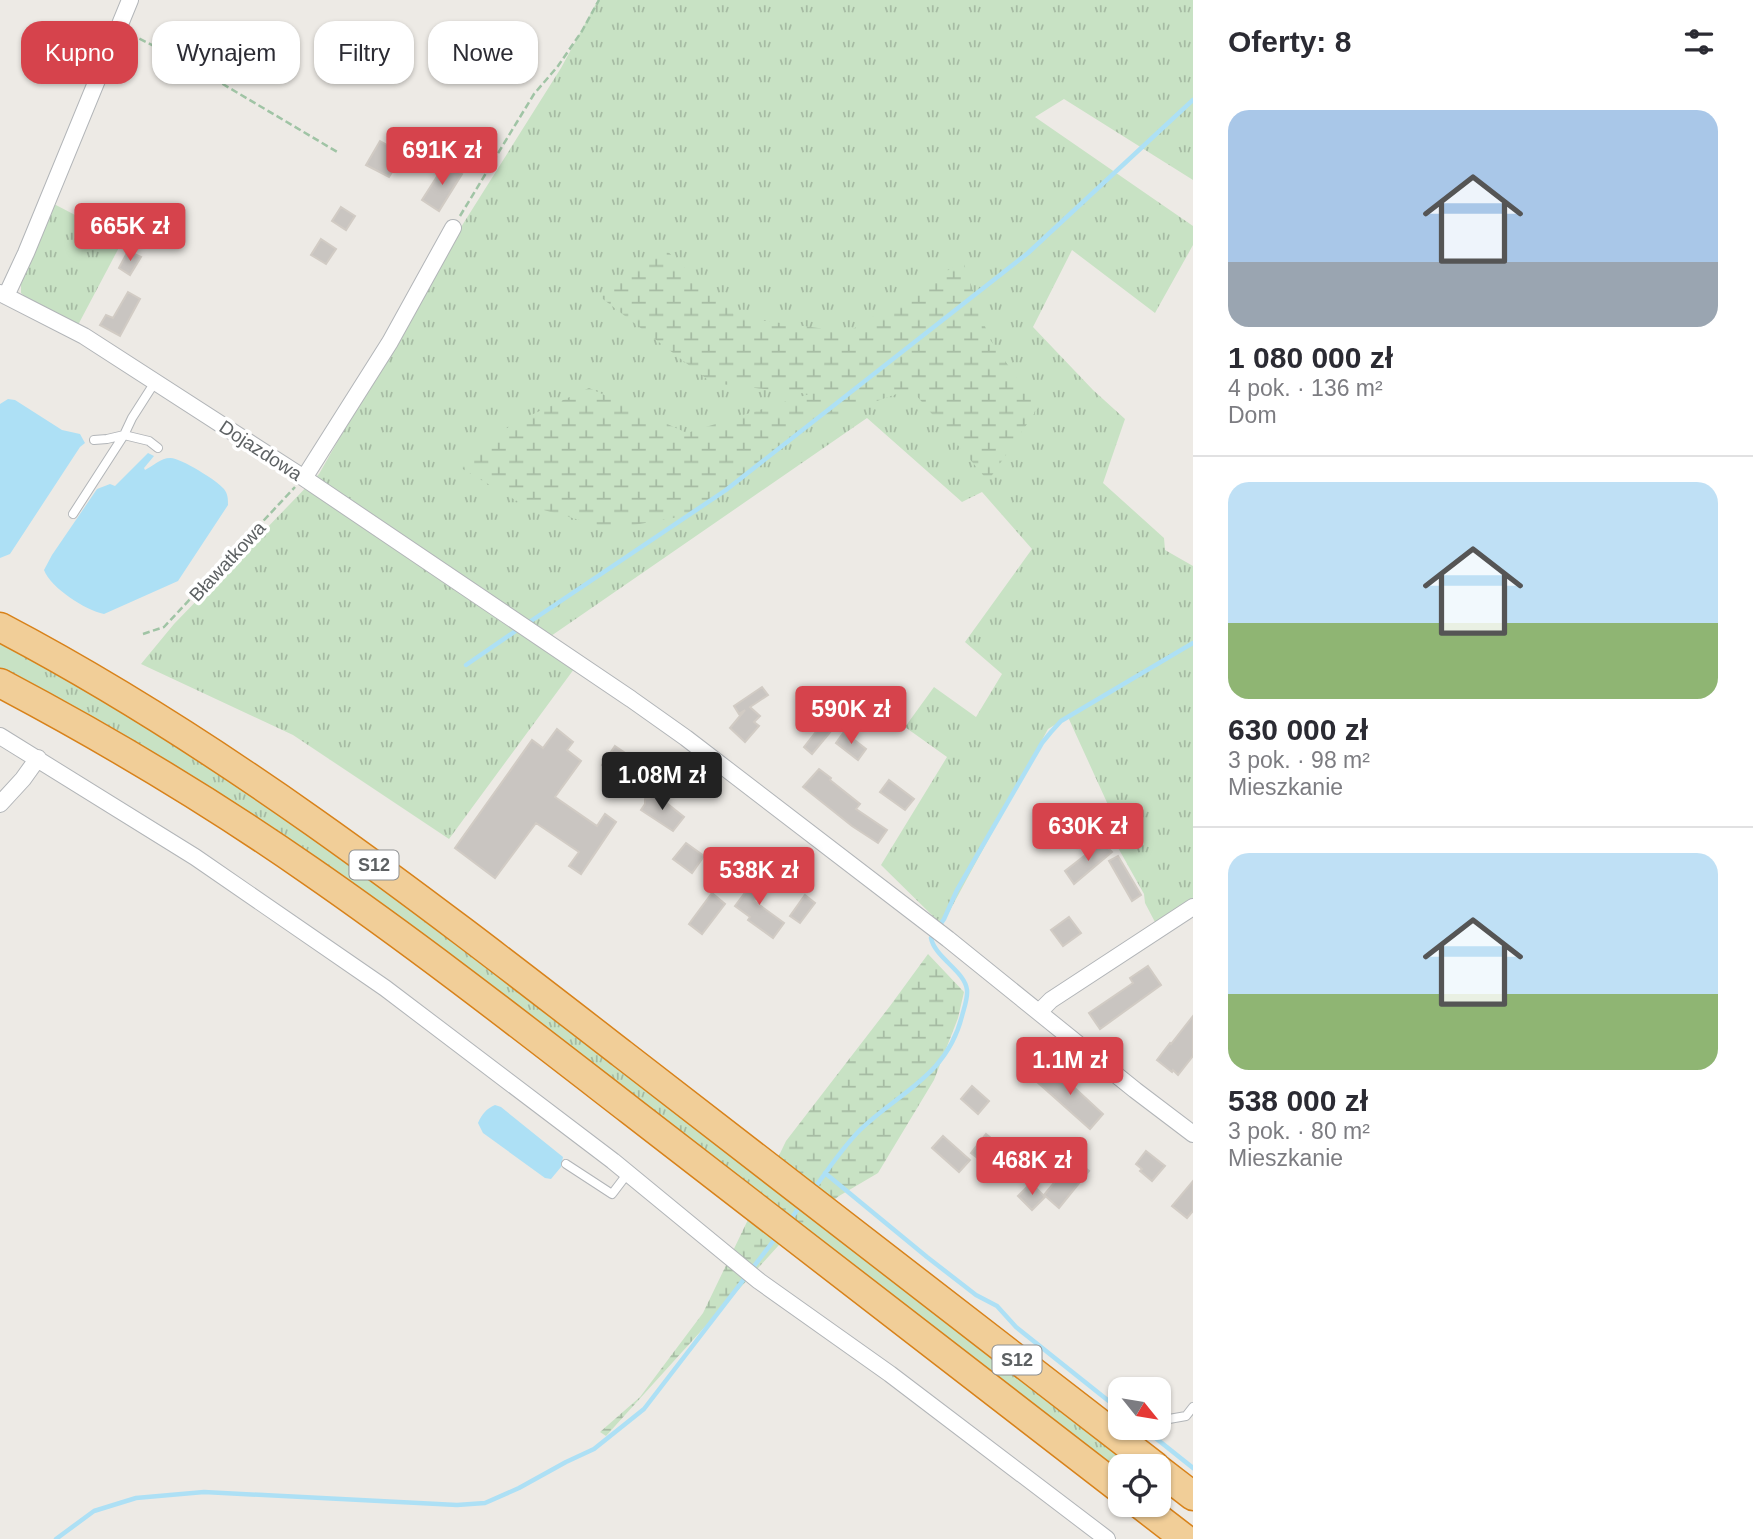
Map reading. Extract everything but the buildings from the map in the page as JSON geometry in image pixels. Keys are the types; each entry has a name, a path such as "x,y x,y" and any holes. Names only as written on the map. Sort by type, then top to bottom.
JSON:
{"highway":[{"name":"S12","path":"0,626 134,702 307,816 442,916 1139,1454"},
{"name":"S12","path":"0,683 196,795 308,869 477,992 1108,1480"},
{"name":"S12","path":"1171,1479 1193,1496"},
{"path":"1157,1517 1185,1539"}],"street":[{"path":"121,21 130,0"},
{"path":"3,295 26,253 95,84"},
{"path":"304,478 390,342 453,228"},
{"name":"Dojazdowa","path":"3,295 84,336 304,478 680,733 948,939 1193,1134"},
{"path":"0,736 195,857 385,988 628,1173 738,1264 901,1382 1107,1539"},
{"path":"0,804 38,758"},
{"path":"1040,1011 1051,1000 1193,907"}],"lane":[{"path":"73,514 155,382"},
{"path":"94,440 124,435 149,441 158,449"},
{"path":"566,1164 612,1194 628,1173"},
{"path":"1171,1419 1186,1416 1193,1408"}],"path":[{"path":"453,228 534,94 558,66 599,0"},
{"path":"138,38 184,61 339,153"},
{"name":"Bławatkowa","path":"143,634 164,627 304,478"}],"green space":[{"path":"598,0 1193,0 1193,180 1064,99 1035,117 1193,226 1193,245 1155,313 1072,250 1033,327 1093,390 1125,419 1103,483 1164,538 1165,550 1193,566 1193,900 1156,924 1145,903 1144,894 1112,837 1120,831 1068,717 1048,729 942,925 881,865 947,757 905,727 934,687 976,717 1002,674 965,642 1032,549 982,492 962,502 867,418 551,636 574,669 449,839 293,735 141,664 174,624 319,474 446,251 561,68"},
{"path":"54,204 123,240 78,325 31,302 21,293 21,279"},
{"path":"665,249 737,317 848,332 963,261 989,338 1038,408 988,481 911,389 811,424 689,515 612,529 522,504 456,465 514,423 589,388 687,433 809,394 712,383 599,296"},
{"path":"0,637 76,679 323,839 1127,1454 1108,1454 1108,1468 554,1042 0,672"},
{"path":"928,954 964,992 958,1018 934,1080 878,1173 839,1196 788,1235 606,1436 600,1432 640,1397 703,1313 786,1141"}],"water":[{"path":"8,399 15,400 62,430 80,434 85,443 10,554 0,558 0,404"},
{"path":"148,453 154,456 145,470 167,458 181,461 220,485 226,493 228,505 178,581 104,614 96,612 61,591 44,570 97,489 110,484 115,486"},
{"path":"495,1105 563,1157 561,1167 551,1179 545,1178 483,1133 478,1123 485,1112"}],"waterway":[{"path":"528,623 726,490 1028,253 1193,100"},
{"path":"466,665 520,628"},
{"path":"813,1190 853,1137 920,1081 945,1054 955,1037 966,1003 967,990 961,977 938,952 931,938 1042,743 1061,721 1193,643"},
{"path":"825,1173 976,1295 997,1306 1016,1327 1108,1400"},
{"path":"790,1220 801,1205"},
{"path":"56,1539 94,1511 136,1498 204,1492 457,1505 485,1503 594,1449 644,1409 778,1235"},
{"path":"1158,1440 1193,1468"}]}
